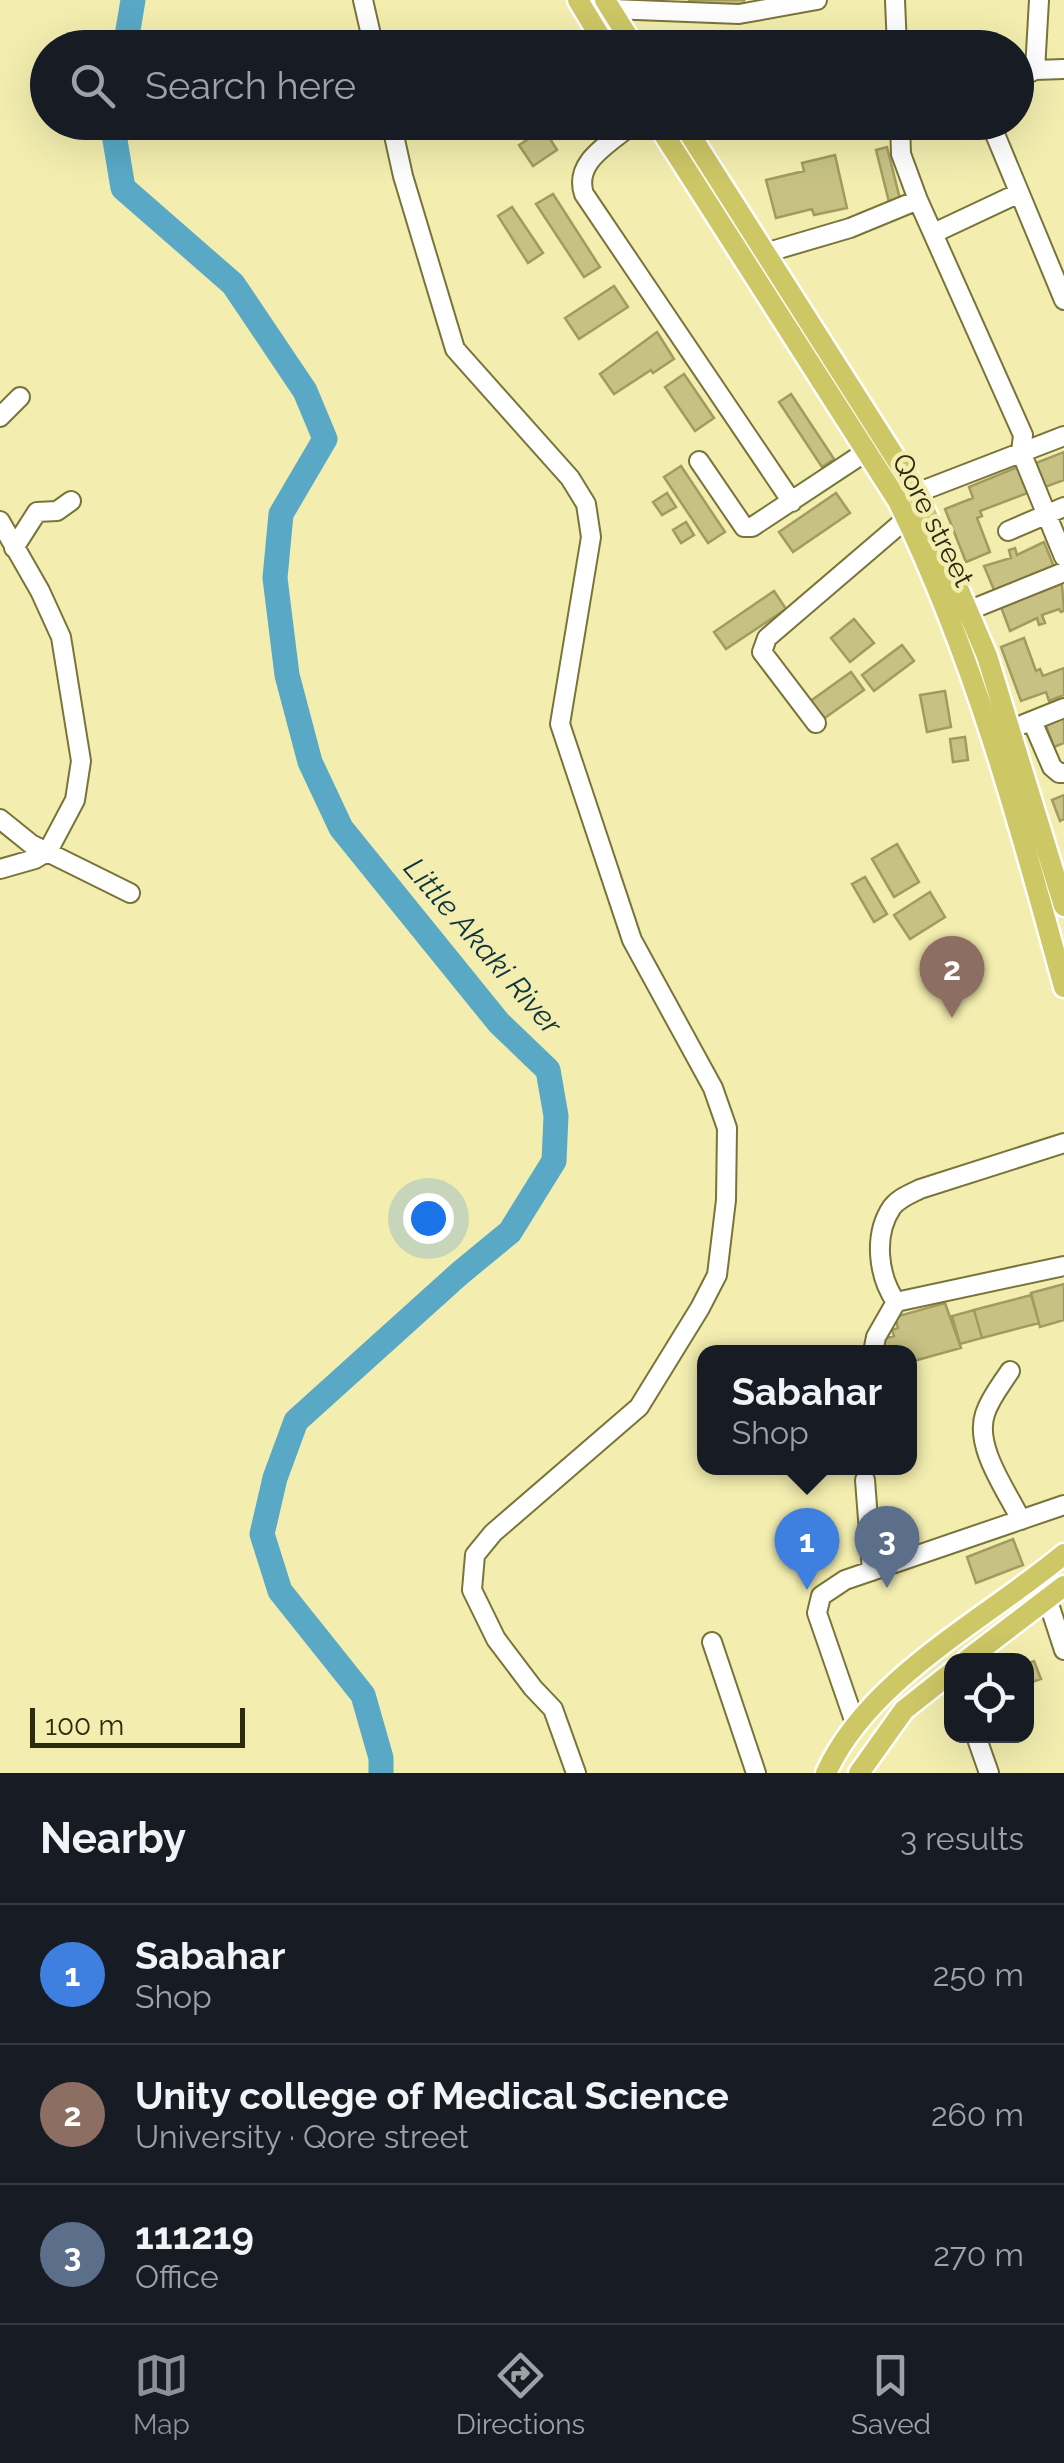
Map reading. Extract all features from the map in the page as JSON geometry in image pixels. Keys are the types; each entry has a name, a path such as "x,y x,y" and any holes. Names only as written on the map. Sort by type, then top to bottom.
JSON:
{"main road":[{"path":"608,4 624,30"},
{"name":"Qore street","path":"667,140 902,510 957,632 1064,988"},
{"name":"Qore street","path":"694,140 918,492 970,610 1064,906"},
{"path":"826,1773 856,1723 900,1677 1064,1554"},
{"path":"976,1653 1056,1592"},
{"path":"866,1768 904,1710 944,1678"}],"street":[{"path":"363,0 370,30"},
{"path":"584,9 608,4 739,14 817,0"},
{"path":"895,0 896,30"},
{"path":"1033,5 1034,30"},
{"path":"1034,38 1035,70 1063,71"},
{"path":"394,140 455,349 570,478 586,504 591,538 560,724 632,940 713,1088 727,1128 726,1200 717,1275 700,1308 639,1407 492,1533 475,1556 472,1590 496,1639 532,1688 553,1709 576,1773"},
{"path":"614,140 583,167 579,180 584,194 792,502"},
{"path":"901,140 901,154 918,200 1023,435 1021,452 1055,511 1064,556"},
{"path":"997,140 1059,272 1064,300"},
{"path":"934,233 1019,193"},
{"path":"766,253 850,228 918,200"},
{"path":"0,416 20,397"},
{"path":"816,723 762,652 766,638 918,492 1064,436"},
{"path":"699,461 744,528 792,502 866,451"},
{"path":"0,869 35,860 48,851 75,800 81,761 61,636 40,590 5,536 37,512 57,511 71,501"},
{"path":"1008,531 1055,511"},
{"path":"970,610 1064,572"},
{"path":"1010,729 1064,708"},
{"path":"1032,722 1052,767 1064,773"},
{"path":"0,819 31,844 130,893"},
{"path":"896,1302 886,1287 880,1260 890,1209 900,1199 920,1189 1064,1143"},
{"path":"874,1345 896,1302 1064,1266"},
{"path":"1010,1371 984,1418 984,1436 1021,1520"},
{"path":"865,1480 872,1571"},
{"path":"856,1723 818,1614 821,1596 845,1580 1064,1505"},
{"path":"1056,1592 1064,1650"},
{"path":"712,1642 756,1773"},
{"path":"978,1743 989,1773"}],"building":[{"path":"689,0 744,0 744,7 689,5"},
{"path":"527,140 551,140 557,150 533,166 519,145"},
{"path":"887,147 900,199 889,202 876,150"},
{"path":"835,155 847,208 814,215 812,209 776,218 766,180 804,171 802,163"},
{"path":"553,194 600,267 584,277 536,204"},
{"path":"512,207 543,253 528,263 498,216"},
{"path":"614,286 628,307 579,339 565,318"},
{"path":"657,332 674,359 614,394 600,374"},
{"path":"684,374 714,418 695,431 665,387"},
{"path":"791,394 834,459 822,467 779,402"},
{"path":"1064,452 1064,480 1045,487 1036,463"},
{"path":"681,466 725,532 708,543 664,477"},
{"path":"1020,466 1030,492 980,511 982,516 977,518 990,552 966,562 945,509 973,498 969,487"},
{"path":"667,493 676,507 662,515 653,502"},
{"path":"836,493 850,513 793,552 779,532"},
{"path":"686,522 694,535 681,543 673,530"},
{"path":"1044,542 1054,567 994,590 984,566 1011,558 1009,550 1015,548 1017,555"},
{"path":"1062,584 1064,611 1042,615 1045,623 1039,625 1037,618 1010,631 1001,607"},
{"path":"774,591 786,609 726,649 714,632"},
{"path":"854,619 874,643 850,662 831,638"},
{"path":"1024,638 1036,671 1040,669 1043,676 1064,668 1064,695 1049,701 1046,692 1021,701 1001,647"},
{"path":"902,645 914,661 874,691 862,675"},
{"path":"851,672 864,690 822,720 809,702"},
{"path":"945,691 951,727 927,732 920,695"},
{"path":"1064,716 1064,743 1054,747 1045,723"},
{"path":"965,737 968,760 953,762 950,739"},
{"path":"1064,795 1064,819 1060,821 1052,800"},
{"path":"897,844 919,882 894,897 872,859"},
{"path":"865,877 887,914 874,922 852,884"},
{"path":"930,892 945,917 910,939 894,915"},
{"path":"1064,1284 1064,1320 1040,1327 1031,1293"},
{"path":"1031,1295 1039,1323 982,1338 974,1310"},
{"path":"945,1303 961,1348 917,1360 917,1345 881,1345 880,1340 894,1336 892,1330 898,1328 895,1317"},
{"path":"974,1310 982,1338 960,1344 952,1316"},
{"path":"1013,1539 1023,1565 976,1583 967,1557"},
{"path":"1034,1661 1041,1679 1034,1681"}],"waterway":[{"name":"Little Akaki River","path":"128,30 133,0"},
{"name":"Little Akaki River","path":"115,140 123,188 233,284 305,391 325,439 281,514 275,578 287,675 310,762 341,828 499,1023 548,1070 556,1116 554,1161 510,1232 296,1421 275,1478 262,1534 280,1591 363,1695 381,1758 381,1773"}],"place":[{"name":"Unity college of Medical Science","path":"952,1018"},
{"name":"111219","path":"887,1588"},
{"name":"Sabahar","path":"807,1590"}]}
